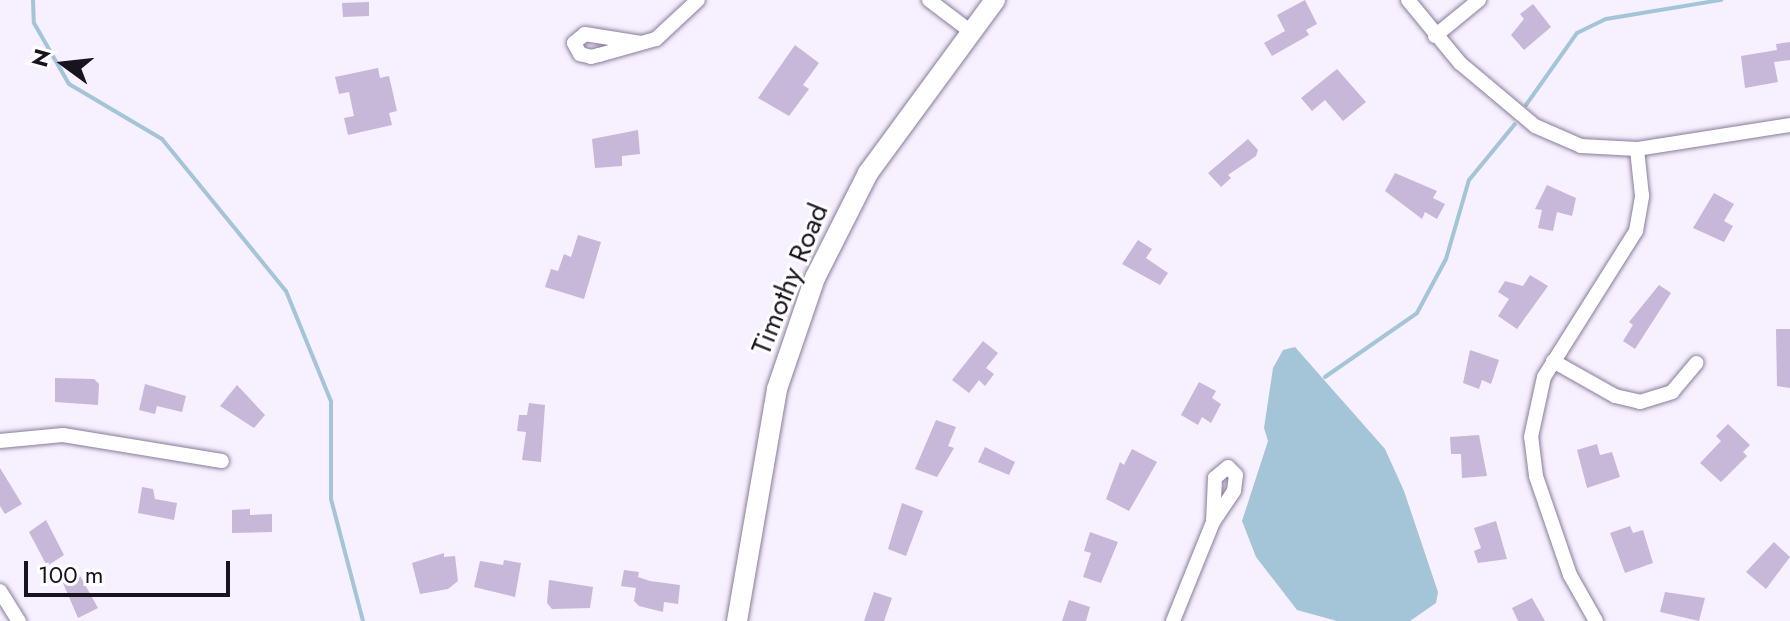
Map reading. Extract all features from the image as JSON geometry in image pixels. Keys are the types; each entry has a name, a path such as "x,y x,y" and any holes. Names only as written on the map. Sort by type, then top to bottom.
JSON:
{"main road":[{"name":"Timothy Road","path":"737,621 777,389 815,278 868,173 995,0"}],"street":[{"path":"641,43 667,33 698,0"},
{"path":"929,0 970,31"},
{"path":"1408,0 1435,36 1535,126 1581,146 1637,149 1790,125"},
{"path":"1435,36 1479,0"},
{"path":"1596,621 1570,575 1532,457 1538,394 1553,361 1636,231 1642,196 1637,149"},
{"path":"1553,361 1615,396 1640,402 1672,392 1696,363"},
{"path":"0,441 63,435 222,461"},
{"path":"1173,621 1213,522"},
{"path":"0,591 19,621"}],"water":[{"path":"1295,347 1385,449 1404,491 1438,592 1436,603 1410,621 1337,621 1297,610 1256,557 1242,521 1268,441 1264,428 1273,368 1283,350"}],"building":[{"path":"1305,0 1317,24 1306,30 1309,35 1272,56 1264,43 1285,31 1277,15"},
{"path":"369,2 369,16 343,17 342,3"},
{"path":"1533,4 1551,27 1524,50 1511,35 1524,19 1520,14"},
{"path":"1790,42 1790,60 1774,62 1778,82 1745,88 1741,56 1777,50 1776,44"},
{"path":"795,45 819,63 803,85 809,89 789,116 758,98"},
{"path":"378,68 380,78 389,76 397,111 389,113 392,125 348,135 344,118 354,116 349,92 339,94 335,77"},
{"path":"1337,69 1366,102 1343,121 1325,100 1312,111 1301,98"},
{"path":"638,130 640,154 622,156 622,166 595,168 592,139"},
{"path":"1248,139 1258,150 1256,156 1228,175 1231,178 1221,187 1208,173"},
{"path":"1395,173 1437,191 1433,198 1445,204 1437,219 1425,212 1422,219 1385,191"},
{"path":"1547,185 1576,198 1572,216 1557,212 1553,231 1538,228 1542,210 1535,209"},
{"path":"1714,193 1734,204 1724,221 1733,226 1724,242 1693,228"},
{"path":"578,235 601,242 584,299 545,287 551,269 558,271 564,254 571,257"},
{"path":"1138,240 1152,249 1146,258 1168,273 1160,285 1122,264"},
{"path":"1530,275 1548,286 1517,329 1498,316 1509,299 1498,292 1505,281 1523,286"},
{"path":"1659,285 1671,293 1635,349 1623,341 1633,325 1629,322"},
{"path":"1776,329 1790,329 1790,388 1777,386"},
{"path":"983,341 998,353 986,368 994,374 985,386 979,380 969,393 952,380"},
{"path":"1470,350 1499,360 1491,384 1482,380 1479,389 1463,383"},
{"path":"55,378 94,379 99,384 98,405 55,402"},
{"path":"1199,382 1216,391 1212,398 1221,404 1211,423 1202,417 1198,425 1181,415"},
{"path":"145,384 186,396 182,412 157,406 155,414 139,410"},
{"path":"237,385 265,415 254,428 220,406"},
{"path":"529,403 545,405 541,462 522,460 526,432 517,431 519,415 527,415"},
{"path":"936,420 956,427 948,446 954,448 937,477 915,469"},
{"path":"1728,424 1750,445 1743,452 1747,456 1721,482 1700,463 1721,441 1716,436"},
{"path":"1479,435 1487,476 1462,478 1461,454 1451,454 1450,437"},
{"path":"1597,444 1600,455 1612,452 1620,477 1587,488 1577,450"},
{"path":"985,447 1015,462 1009,475 978,462"},
{"path":"1132,449 1157,462 1129,511 1106,499 1120,462 1124,465"},
{"path":"0,468 22,504 5,514 0,506"},
{"path":"142,487 153,489 155,499 177,503 174,520 138,513"},
{"path":"902,503 923,511 906,556 888,549"},
{"path":"250,509 250,515 272,514 272,532 232,533 232,510"},
{"path":"46,520 64,555 47,566 29,532"},
{"path":"1496,521 1507,559 1478,563 1474,551 1481,548 1474,528"},
{"path":"1630,526 1633,533 1643,530 1653,563 1625,573 1610,533"},
{"path":"1090,532 1118,542 1101,583 1083,577 1091,553 1084,551"},
{"path":"1774,542 1790,557 1766,589 1746,572"},
{"path":"444,553 444,557 455,556 458,581 448,589 420,594 412,563"},
{"path":"504,560 521,563 515,597 474,587 480,561 503,565"},
{"path":"624,570 639,572 638,577 650,581 680,585 678,604 664,602 663,612 639,606 634,601 636,588 621,586"},
{"path":"79,574 98,608 78,618 63,583"},
{"path":"549,580 593,587 590,608 552,609 547,603"},
{"path":"874,592 892,598 884,621 864,621"},
{"path":"1665,592 1705,598 1699,621 1660,612"},
{"path":"1532,598 1545,621 1518,621 1512,608"},
{"path":"1069,600 1090,607 1086,621 1062,621"}],"waterway":[{"path":"33,0 34,23 69,84 162,139 286,291 331,401 331,499 363,621"},
{"path":"1526,105 1577,33 1606,19 1721,0"},
{"path":"1325,377 1417,313 1446,259 1469,180 1515,124"}]}
